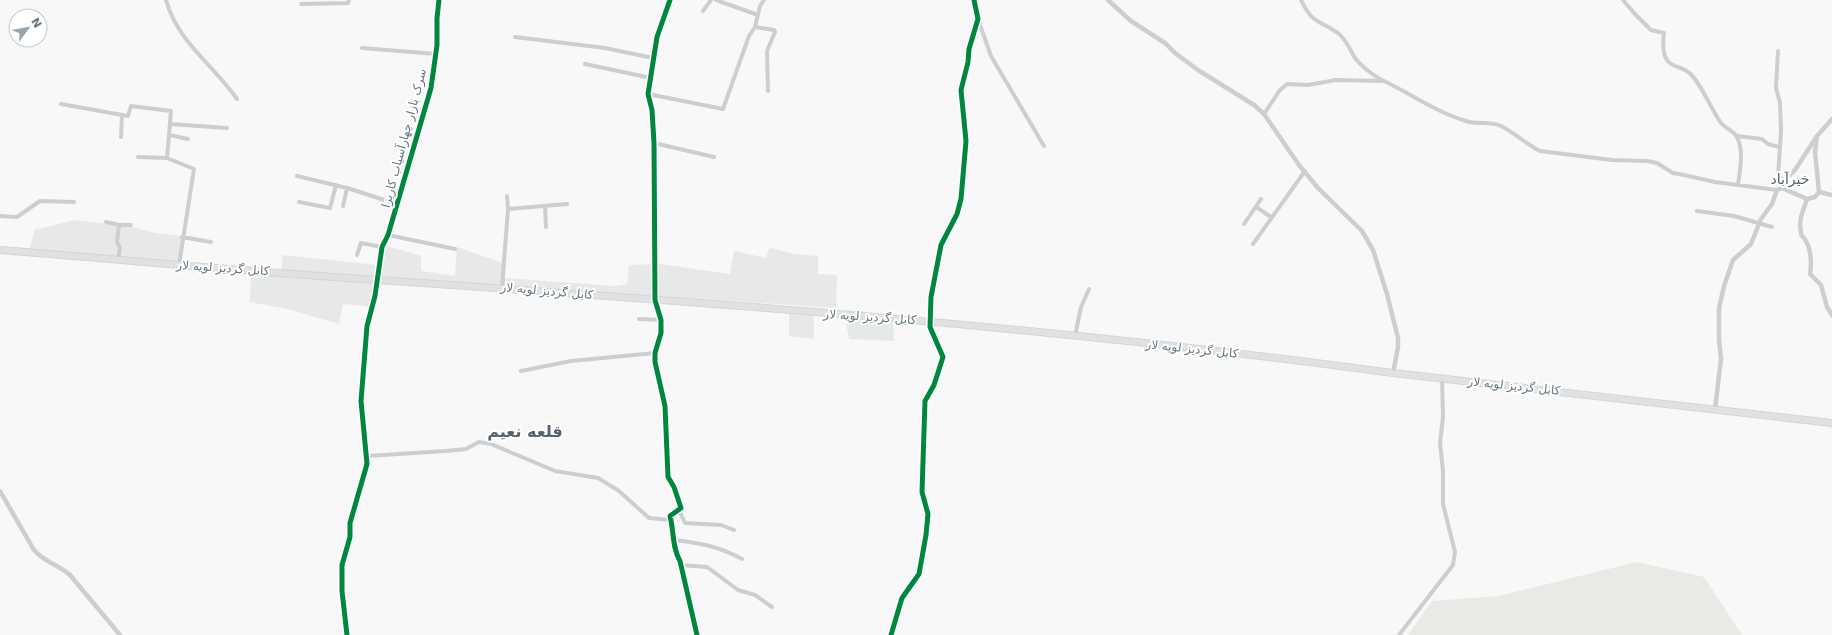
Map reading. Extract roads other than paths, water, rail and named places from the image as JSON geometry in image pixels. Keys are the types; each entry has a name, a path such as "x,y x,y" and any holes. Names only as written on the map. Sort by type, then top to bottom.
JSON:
{"highway":[{"name":"کابل گردیز لویه لار","path":"0,250 180,265 929,321 1307,361 1393,373 1832,423"}],"street":[{"path":"166,0 177,28 186,42 222,78 237,99"},
{"path":"301,4 348,3 350,0"},
{"name":"سرک بازار چهارآسیاب کاریزا","path":"347,635 342,591 342,565 350,537 350,523 367,464 362,401 367,326 375,296 382,247 388,235 431,88 436,54 439,0"},
{"path":"670,0 657,36 648,94 652,110 654,143 655,300 661,320 661,333 655,353 659,386 665,406 668,477 674,487 680,508 679,510 685,523 721,525 734,530"},
{"path":"703,11 711,0"},
{"path":"716,0 758,15"},
{"path":"648,94 723,109 749,36 755,27 764,0"},
{"path":"974,0 978,19 991,56 1044,146"},
{"path":"1108,0 1131,21 1165,43 1175,53 1198,70 1254,105 1264,114 1304,171 1318,188 1362,231 1373,250 1387,294 1398,338 1398,347 1393,373"},
{"path":"1300,0 1312,18 1338,34 1356,60 1384,81 1417,97 1428,106 1466,121 1479,124 1488,122 1500,126 1531,147 1540,151 1612,160 1648,161 1657,163 1673,172 1738,185 1777,190 1782,188 1807,199 1815,197 1819,192 1815,152 1817,136"},
{"path":"1623,0 1652,30 1664,33 1663,44 1667,60 1673,65 1689,72 1708,99 1721,124 1733,131 1737,136 1741,156 1738,185"},
{"path":"891,635 902,598 919,574 926,535 928,514 922,492 925,401 934,385 943,357 930,327 929,321 933,279 941,245 957,214 961,200 966,141 961,90 968,62 969,49 978,19"},
{"path":"755,27 774,30 775,32 767,51 768,91"},
{"path":"515,37 605,48 654,58"},
{"path":"362,48 436,54"},
{"path":"1778,51 1776,88 1781,110 1778,177 1784,180"},
{"path":"585,64 651,78"},
{"path":"1264,114 1280,90 1287,84 1308,85 1336,80 1384,81"},
{"path":"61,104 122,115 129,115 131,106 171,111 167,158"},
{"path":"121,137 122,115"},
{"path":"1782,188 1784,180 1795,170 1817,136 1832,119"},
{"path":"170,124 227,128"},
{"path":"170,135 188,139"},
{"path":"1737,136 1762,139 1770,145 1779,147"},
{"path":"654,143 714,157"},
{"path":"138,157 167,158 194,169 182,237 180,265"},
{"path":"1254,244 1271,216 1304,171"},
{"path":"297,176 348,188 396,204"},
{"path":"299,202 330,208 336,185"},
{"path":"343,206 348,188"},
{"path":"1715,409 1721,360 1719,340 1720,308 1724,286 1733,260 1751,244 1760,223 1772,204 1777,190"},
{"path":"1819,192 1832,195"},
{"path":"502,288 508,209 507,196"},
{"path":"1244,224 1261,199"},
{"path":"1807,199 1801,214 1801,233 1810,250 1810,274 1821,285 1827,307 1832,315"},
{"path":"0,216 16,217 40,201 74,202"},
{"path":"508,209 567,204"},
{"path":"545,206 546,227"},
{"path":"1256,207 1271,216"},
{"path":"1697,211 1734,216 1772,227"},
{"path":"106,222 119,225 131,225"},
{"path":"118,260 120,248 117,242 119,225"},
{"path":"388,235 455,249"},
{"path":"182,237 210,242"},
{"path":"357,255 361,243 382,247"},
{"path":"1075,336 1081,307 1088,289"},
{"path":"639,318 661,320"},
{"path":"521,371 571,361 655,353"},
{"path":"1399,635 1453,565 1455,552 1443,504 1443,471 1440,443 1443,417 1442,378"},
{"path":"367,456 466,449 479,442 491,444 555,471 598,478 619,491 649,518 671,520"},
{"path":"0,491 34,550 41,558 63,569 70,575 120,635"},
{"path":"679,510 670,516 677,555 681,565 697,635"},
{"path":"674,540 696,542 722,549 742,559"},
{"path":"681,565 707,567 738,590 755,595 772,607"}],"district":[{"name":"خیرآباد","path":"1790,179"},
{"name":"قلعه نعيم","path":"525,431"}]}
